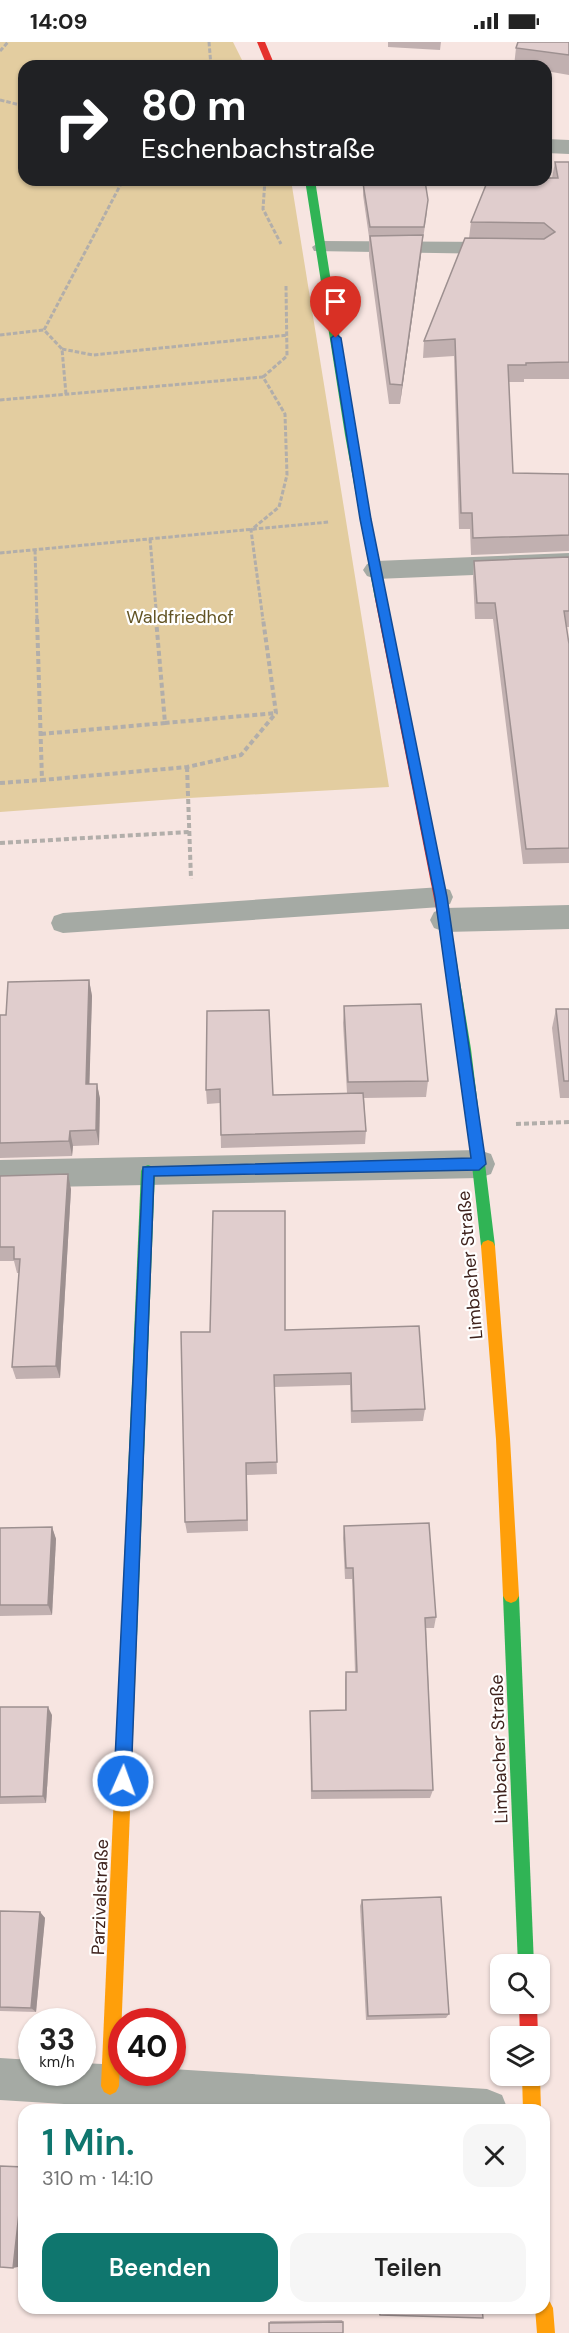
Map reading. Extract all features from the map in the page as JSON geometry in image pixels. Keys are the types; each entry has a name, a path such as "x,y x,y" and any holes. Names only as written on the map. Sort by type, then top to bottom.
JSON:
{"main road":[{"path":"261,42 268,60"},
{"name":"Limbacher Straße","path":"311,186 365,519 443,908 476,1125 494,1317 507,1514 526,1954"},
{"name":"Parzivalstraße","path":"113,2008 148,1171"},
{"path":"531,2086 532,2104"},
{"path":"544,2314 546,2333"}],"street":[{"path":"552,146 569,147"},
{"path":"376,570 569,562"},
{"path":"443,908 569,916"},
{"path":"0,1174 479,1164"},
{"path":"0,2079 108,2086"},
{"path":"110,2086 393,2104"}],"lane":[{"path":"321,247 509,248"},
{"path":"63,923 192,916 443,908"}],"path":[{"path":"0,51 8,42"},
{"path":"209,42 210,60"},
{"path":"0,100 18,104"},
{"path":"44,330 120,186"},
{"path":"265,186 263,209 285,252"},
{"path":"0,400 263,377 286,356 288,335 286,276"},
{"path":"0,335 44,330"},
{"path":"44,330 62,349 93,355 288,335"},
{"path":"62,349 66,394"},
{"path":"251,530 279,507 287,476 285,414 263,377"},
{"path":"0,553 365,519"},
{"path":"0,783 187,767 241,755 276,713 251,530"},
{"path":"150,539 165,723"},
{"path":"35,550 42,780"},
{"path":"41,734 276,713"},
{"path":"187,767 192,916"},
{"path":"0,843 189,832"},
{"path":"476,1125 569,1122"}],"green space":[{"name":"Waldfriedhof","path":"0,42 233,42 242,60 18,60 18,186 292,186 389,787 189,798 0,812"}],"building":[{"path":"518,42 569,42 569,55 516,48"},
{"path":"555,162 569,162 569,362 508,365 513,473 569,474 569,535 473,538 472,513 461,513 455,339 424,341 465,238 544,239 555,232 544,223 471,222 486,186 552,186 552,178 558,178"},
{"path":"363,186 426,186 428,200 424,227 370,227"},
{"path":"423,235 402,385 390,384 370,236"},
{"path":"569,557 569,611 564,611 569,644 569,848 526,849 495,603 477,603 474,561"},
{"path":"89,980 86,1084 97,1084 96,1130 70,1131 69,1141 0,1143 0,1015 6,1015 8,982"},
{"path":"421,1004 428,1081 348,1082 344,1006"},
{"path":"556,1009 569,1009 569,1081 564,1081"},
{"path":"269,1010 273,1095 363,1093 366,1131 221,1135 220,1089 206,1090 207,1011"},
{"path":"68,1174 56,1366 12,1367 20,1259 14,1259 14,1247 0,1247 0,1176"},
{"path":"213,1211 285,1211 285,1330 419,1326 425,1409 352,1411 351,1373 274,1375 277,1462 246,1463 247,1520 185,1522 181,1332 210,1332"},
{"path":"429,1523 436,1617 425,1618 433,1790 312,1791 310,1711 346,1710 346,1672 357,1672 353,1568 346,1568 344,1526"},
{"path":"52,1527 48,1605 0,1605 0,1528"},
{"path":"0,1707 48,1707 43,1796 0,1797"},
{"path":"441,1897 449,2014 368,2016 362,1900"},
{"path":"0,1911 40,1912 31,2008 0,2007"},
{"path":"0,2166 18,2167 18,2222 13,2268 0,2267"},
{"path":"483,2314 483,2318 380,2315"},
{"path":"343,2322 343,2333 269,2333 269,2323"}],"traffic: fast":[{"path":"311,186 350,435 380,599"},
{"path":"443,914 465,1049 488,1246"},
{"path":"129,1637 148,1171"},
{"path":"511,1596 526,1954"}],"traffic: slow":[{"path":"488,1246 503,1439 511,1596"},
{"path":"113,2008 129,1637"},
{"path":"531,2086 532,2104"},
{"path":"544,2314 546,2333"}],"traffic: jam":[{"path":"261,42 268,60"},
{"path":"380,599 443,914"},
{"path":"528,2014 529,2026"}],"route":[{"path":"123,1781 148,1171 479,1164 476,1125 441,897 365,519 336,338"}]}
